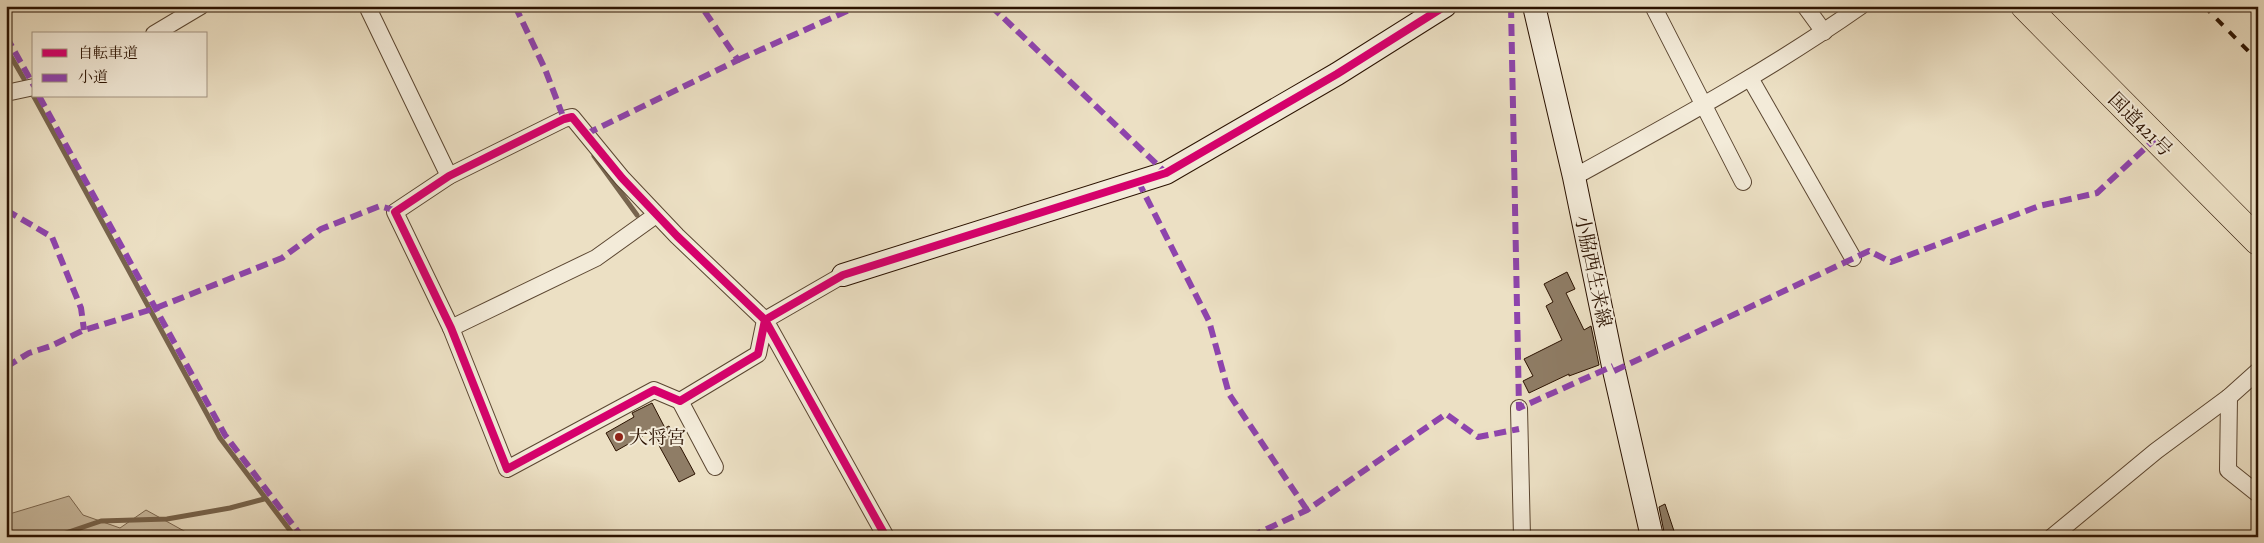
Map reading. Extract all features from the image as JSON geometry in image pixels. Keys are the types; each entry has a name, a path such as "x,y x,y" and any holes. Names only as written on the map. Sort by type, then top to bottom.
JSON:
{"highway":[{"name":"国道421号","path":"2025,6 2258,241"}],"street":[{"path":"157,32 201,6"},
{"path":"367,6 449,176"},
{"path":"680,401 758,354 765,320 843,275 1166,173 1337,74 1445,6"},
{"name":"小脇西生来線","path":"1534,6 1574,177 1613,366 1652,537"},
{"path":"1653,6 1742,182"},
{"path":"1805,6 1824,32"},
{"path":"1574,177 1750,78 1824,32 1861,6"},
{"path":"1750,78 1854,258"},
{"path":"6,93 32,86"},
{"path":"715,467 680,401 654,390 507,468 451,328 395,212 449,176 564,118 572,117 622,178 656,215 765,320 886,537"},
{"path":"451,328 596,258 656,215"},
{"path":"2052,537 2156,451 2229,397 2258,371"},
{"path":"2229,397 2228,470 2258,494"},
{"path":"1519,408 1522,537"}],"shaded area":[{"path":"69,496 83,515 120,528 146,510 195,537 6,537 6,515"}],"building":[{"path":"1567,272 1575,289 1566,293 1584,330 1591,326 1599,365 1569,376 1569,374 1529,393 1523,381 1533,376 1524,359 1562,340 1546,306 1553,302 1544,284"},
{"path":"652,403 665,428 669,426 695,474 679,482 651,431 616,451 606,433 634,417 632,413"},
{"path":"1665,504 1676,537 1665,537 1659,507"}],"waterway":[{"path":"6,48 24,79"},
{"path":"35,98 220,438 295,537"},
{"path":"594,156 637,215"},
{"path":"54,537 101,521 167,519 230,508 264,499"}],"railway":[{"path":"2204,6 2258,61"}],"marked path":[{"path":"515,6 545,69 564,119"},
{"path":"586,134 738,60 701,6"},
{"path":"738,60 858,6"},
{"path":"991,6 1166,173"},
{"path":"1511,6 1519,408 1613,366"},
{"path":"6,36 32,82"},
{"path":"40,98 225,435 302,537"},
{"path":"1614,371 1869,251 1891,262 2039,206 2097,193 2155,139"},
{"path":"1138,181 1209,321 1229,394 1307,510"},
{"path":"6,367 29,353 51,346 84,330 156,308 282,258 321,229 380,206 397,211"},
{"path":"6,210 52,237 81,308 84,330"},
{"path":"1250,537 1307,510 1446,414 1478,437 1519,429"}],"cycle path":[{"path":"886,537 765,320 677,236 622,178 572,117 564,119 449,176 395,212 451,328 507,469 654,390 680,401 758,354 765,320 843,275 1166,173 1337,74 1445,6"}],"place":[{"name":"大将宮","path":"619,437"}]}
